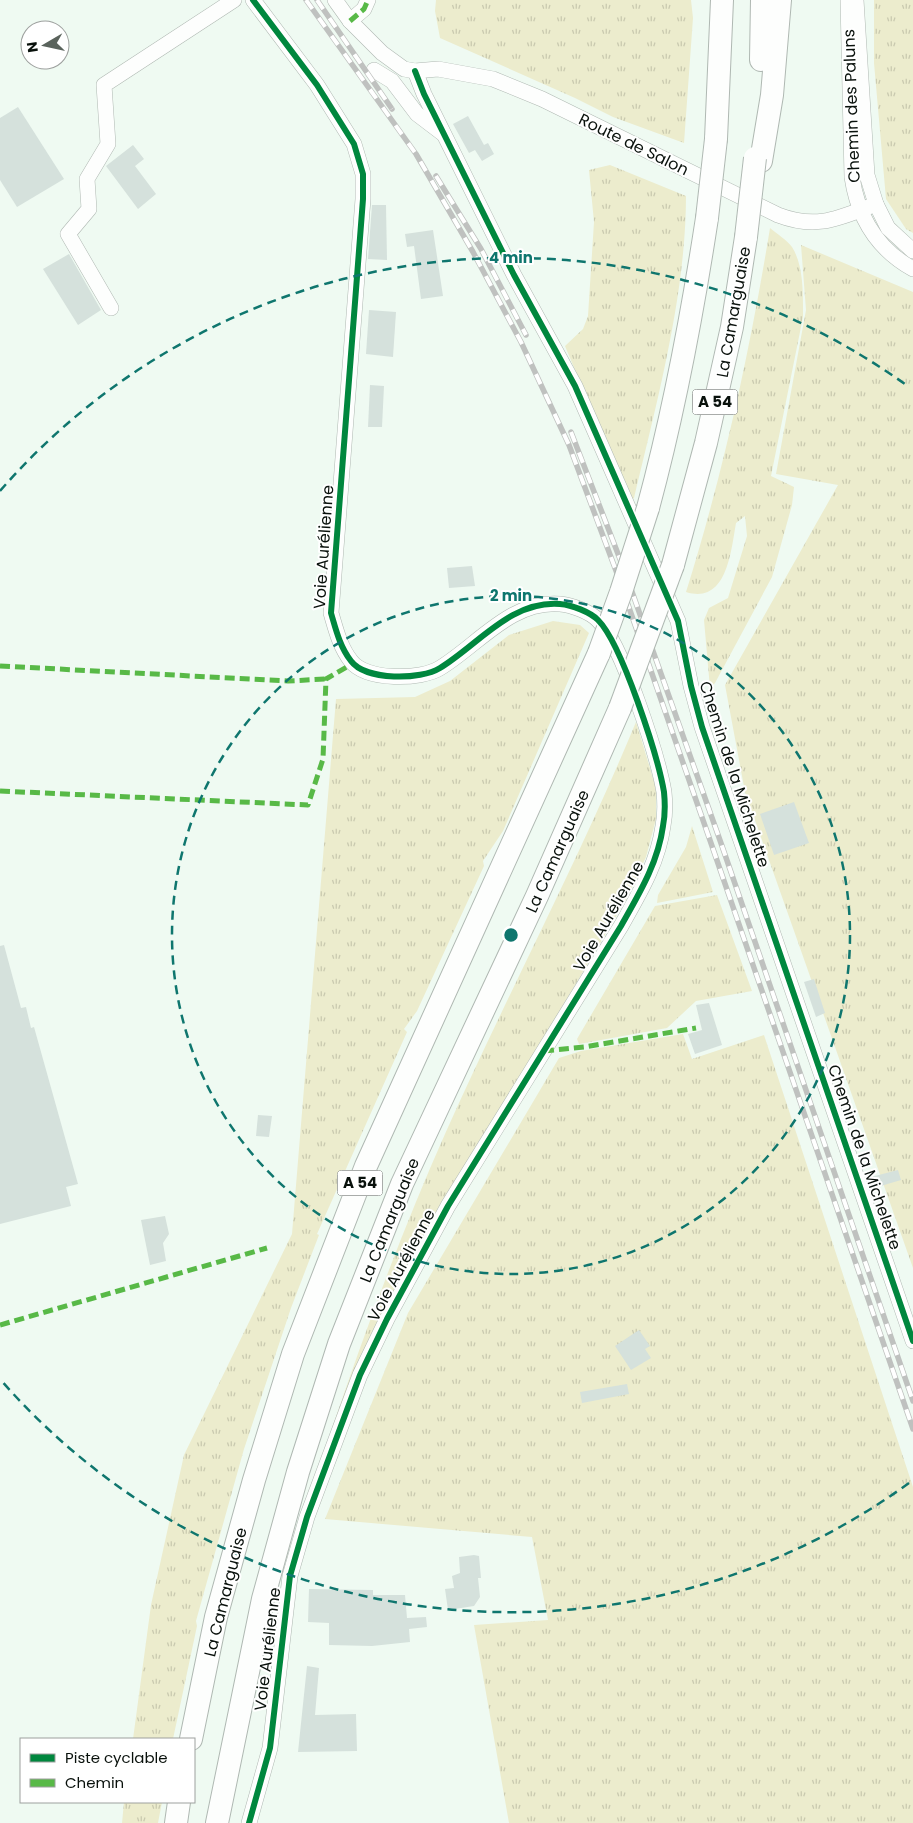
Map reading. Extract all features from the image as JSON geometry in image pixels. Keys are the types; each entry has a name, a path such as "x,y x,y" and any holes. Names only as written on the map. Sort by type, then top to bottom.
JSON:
{"highway":[{"name":"La Camarguaise","path":"192,1738 216,1617 254,1480 293,1354 366,1166 599,653 648,508 668,434 708,218 716,139 722,0"},
{"name":"La Camarguaise","path":"217,1823 263,1599 298,1472 339,1344 402,1184 537,896 620,708 673,565 706,443 732,327 758,160 762,0"},
{"path":"758,160 772,95 780,0"},
{"path":"176,1823 179,1803"}],"street":[{"path":"111,308 68,234 89,209 87,180 108,144 104,85 234,0"},
{"name":"Voie Aurélienne","path":"249,1823 270,1748 290,1576 306,1517 360,1375 387,1319 448,1206 621,926 648,878 657,854 664,824 664,793 644,719 610,637 598,620 584,611 561,604 535,607 499,623 439,669 418,676 381,677 352,664 340,644 332,613 363,200 363,174 354,144 317,85 254,0"},
{"path":"335,0 350,21 382,53 409,70"},
{"path":"350,21 364,9 368,0"},
{"name":"Chemin des Paluns","path":"848,0 858,138 876,204"},
{"name":"Chemin des Paluns","path":"856,0 858,138 852,177 856,200 860,210"},
{"name":"Route de Salon","path":"409,70 438,69 493,79 542,99 793,221 806,223 826,222 876,204"},
{"path":"374,70 392,81 417,114 445,135"},
{"name":"Chemin de la Michelette","path":"409,70 424,94 514,275 575,386 678,621 691,686 702,727 913,1341"},
{"path":"876,204 888,228 913,251"},
{"path":"860,210 870,231 882,246 896,259 913,269"}],"green space":[{"path":"436,0 691,0 693,18 684,143 613,117 440,38 435,11"},
{"path":"874,0 913,0 913,233 906,229 886,199 874,63"},
{"path":"610,165 686,196 681,271 669,348 634,498 630,501 565,346 583,329 588,316 594,222 589,170"},
{"path":"770,228 792,247 799,263 802,281 803,317 771,476 794,487 792,505 772,577 715,683 710,688 704,620 709,608 728,598 747,536 745,516 736,523 729,561 719,583 710,591 700,594 686,592 724,457 754,320"},
{"path":"801,245 913,292 913,1268 745,792 725,685 838,485 776,474 806,310"},
{"path":"553,621 580,625 589,633 503,831 483,861 484,866 417,1011 404,1029 407,1032 317,1234 319,1235 291,1308 244,1449 196,1621 197,1626 173,1738 133,1738 151,1605 184,1455 292,1234 336,699 415,697 450,681 509,635"},
{"path":"636,722 656,788 656,819 646,857 628,896 498,1115 329,1437 384,1284 429,1171 614,774"},
{"path":"692,826 713,892 657,903 658,895 686,847"},
{"path":"717,895 752,991 696,1001 667,1028 579,1044 577,1039 655,906"},
{"path":"683,1034 692,1059 764,1035 913,1487 913,1823 509,1823 474,1625 548,1620 532,1537 325,1519 408,1313 559,1058 581,1051"},
{"path":"124,1803 162,1803 158,1823 122,1823"}],"building":[{"path":"18,107 64,179 17,207 0,180 0,118"},
{"path":"468,116 484,145 488,143 494,154 482,161 475,150 469,153 453,124"},
{"path":"133,145 144,159 135,166 156,194 138,209 106,166"},
{"path":"372,205 386,205 387,260 368,259"},
{"path":"433,230 443,296 421,299 414,246 407,247 405,234"},
{"path":"69,254 101,310 78,325 43,269"},
{"path":"369,310 396,312 393,357 366,354"},
{"path":"370,385 384,386 382,427 368,427"},
{"path":"472,566 475,586 449,588 447,568"},
{"path":"794,802 809,843 774,855 760,814"},
{"path":"4,945 21,1008 26,1007 31,1028 34,1027 78,1184 66,1187 71,1206 0,1224 0,946"},
{"path":"814,979 825,1013 816,1017 804,982"},
{"path":"709,1003 722,1045 695,1054 688,1034 702,1030 696,1005"},
{"path":"258,1115 272,1116 269,1137 256,1136"},
{"path":"898,1170 901,1180 874,1188 871,1177"},
{"path":"165,1216 169,1234 163,1243 166,1261 150,1265 141,1220"},
{"path":"639,1330 650,1346 645,1349 651,1358 631,1370 615,1346"},
{"path":"627,1384 629,1394 582,1403 580,1392"},
{"path":"479,1556 481,1578 478,1578 480,1597 474,1606 448,1610 445,1589 454,1588 452,1576 460,1573 459,1557"},
{"path":"309,1589 373,1590 373,1595 405,1595 407,1618 426,1617 427,1627 409,1629 410,1642 372,1646 329,1645 329,1623 308,1622"},
{"path":"307,1666 319,1668 315,1715 356,1714 357,1751 298,1752"}],"railway":[{"path":"306,0 416,154 473,252 521,342 569,445 618,576 913,1429"},
{"path":"317,0 392,109"},
{"path":"436,176 481,249 526,335"},
{"path":"571,432 625,572 722,846 913,1401"}],"marked path":[{"path":"350,21 364,9 368,0"},
{"path":"0,791 308,805 323,759 326,679 352,664"},
{"path":"0,666 288,681 326,679"},
{"path":"544,1051 584,1047 696,1028"},
{"path":"0,1325 267,1248"}],"cycle path":[{"path":"249,1823 270,1748 290,1576 307,1517 360,1375 387,1319 448,1206 621,926 641,890 657,853 664,822 665,805 664,792 655,754 628,676 618,652 607,633 598,620 586,612 560,604 542,605 526,609 496,626 440,668 420,675 394,676 369,672 358,668 344,650 331,613 363,199 363,174 354,144 317,85 253,0"},
{"path":"415,71 424,94 514,275 575,386 678,621 691,686 702,727 913,1341"}]}
